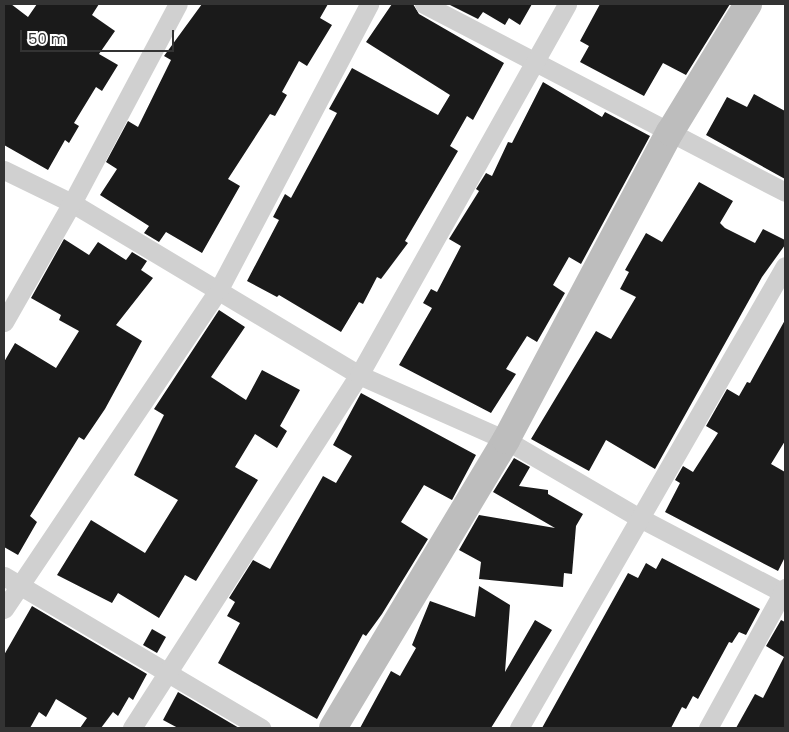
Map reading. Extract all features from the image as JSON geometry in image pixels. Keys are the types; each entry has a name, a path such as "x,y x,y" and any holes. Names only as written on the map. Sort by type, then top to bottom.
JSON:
{"street":[{"path":"4,322 72,203 178,4"},
{"path":"4,609 11,581 219,289 369,4"},
{"path":"424,4 785,192"},
{"path":"132,728 166,671 359,375 537,62 567,4"},
{"path":"333,728 506,440 670,132 748,4"},
{"path":"4,170 72,203 219,289 359,375 506,440 638,517 784,591 708,728"},
{"path":"519,728 638,517 785,266"},
{"path":"11,581 261,728"}],"building":[{"path":"4,4 11,4 28,17 37,4 99,4 92,15 115,31 99,54 118,65 102,91 96,87 74,123 79,126 69,143 65,140 48,170 4,145"},
{"path":"202,4 328,4 320,18 332,25 307,66 299,61 282,92 287,95 275,116 270,114 228,179 240,186 202,253 166,232 159,242 144,233 149,226 100,195 117,169 106,162 128,121 138,127 171,60 164,56"},
{"path":"392,4 413,4 419,14 504,63 473,120 467,116 450,146 458,151 405,241 408,243 381,279 377,277 363,304 359,302 341,332 279,295 277,297 247,281 279,220 273,217 285,194 291,198 337,113 329,109 352,68 438,115 450,95 366,42"},
{"path":"448,4 532,4 520,25 509,18 505,25 483,12 478,19"},
{"path":"600,4 730,4 686,75 663,63 644,96 580,62 589,46 580,41"},
{"path":"543,82 602,117 605,112 650,136 581,264 569,257 553,285 565,293 537,342 527,336 506,369 516,374 491,413 399,365 432,308 423,303 431,289 437,292 461,246 449,239 479,191 476,189 486,173 492,176 508,142 512,143"},
{"path":"754,94 785,111 785,179 706,135 727,97 747,107"},
{"path":"699,182 733,201 720,223 725,228 755,243 763,229 785,240 785,245 762,277 655,469 606,440 589,471 531,439 596,331 611,339 636,297 620,289 629,272 625,270 646,233 662,242"},
{"path":"64,239 89,255 98,242 126,260 132,252 147,261 141,270 153,278 116,325 142,341 105,409 84,440 79,437 30,516 37,522 18,555 4,547 4,362 15,343 56,368 79,331 59,320 61,315 31,298"},
{"path":"219,310 245,327 211,377 246,400 262,370 300,390 280,426 287,431 277,448 255,434 235,467 258,480 196,581 185,575 159,618 118,593 112,603 57,575 91,520 145,553 178,500 134,475 164,415 154,409"},
{"path":"785,320 785,441 771,464 785,472 785,557 778,571 665,512 680,483 675,480 683,466 693,472 718,433 706,426 727,389 739,396 747,382 750,383"},
{"path":"361,393 476,455 452,500 424,485 401,522 428,539 382,614 366,636 363,634 317,719 218,663 240,623 227,616 235,602 229,598 253,560 270,569 323,476 336,483 352,456 333,445"},
{"path":"514,458 530,467 519,486 548,490 548,494 583,514 576,526 572,574 564,573 563,587 479,579 481,562 459,550 479,515 555,528 493,492"},
{"path":"662,558 760,609 746,635 739,632 732,643 729,642 698,699 693,696 686,709 682,707 671,728 542,728 628,573 638,578 646,563 656,569"},
{"path":"479,586 510,605 505,672 535,620 552,630 491,728 360,728 391,671 400,676 416,648 412,645 430,601 475,617"},
{"path":"32,606 147,674 133,700 129,697 118,716 113,712 101,728 80,728 87,718 56,699 46,717 39,712 30,728 4,728 4,655"},
{"path":"781,620 785,622 785,728 736,728 755,694 763,698 784,657 766,646"},
{"path":"152,629 166,637 157,653 143,645"},
{"path":"178,692 239,728 178,728 163,720"}]}
